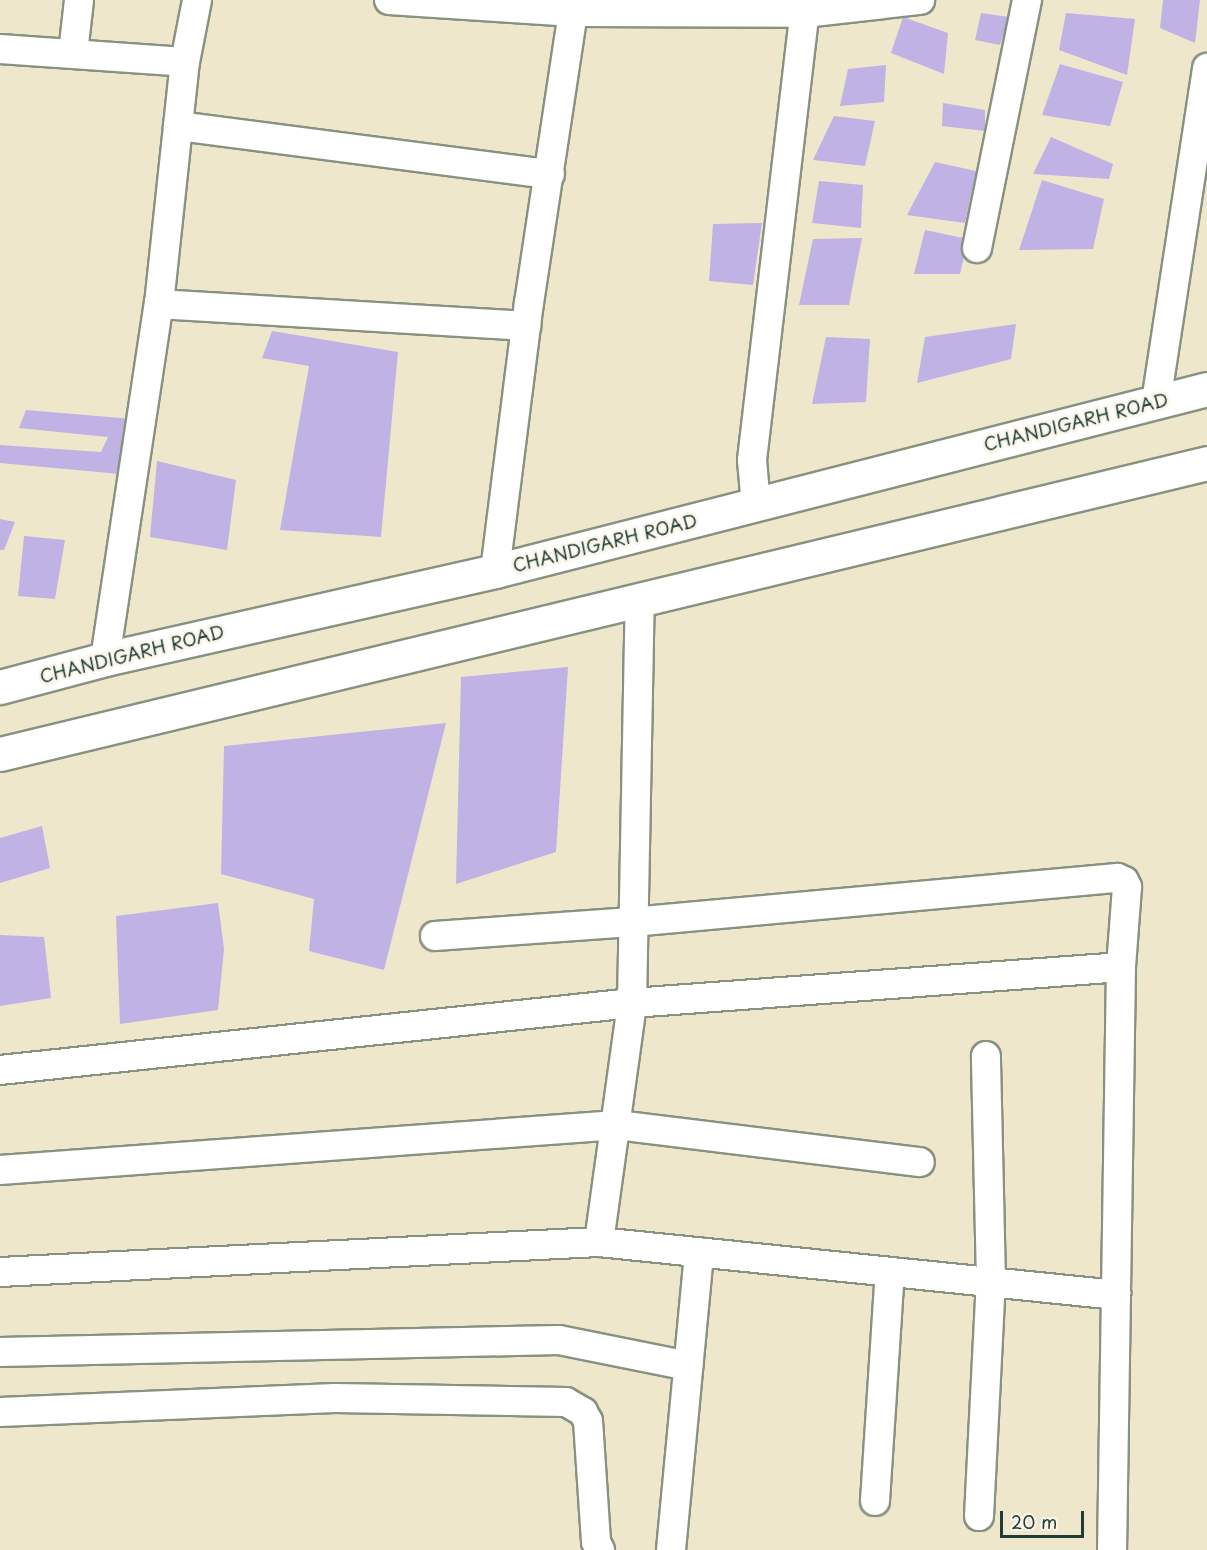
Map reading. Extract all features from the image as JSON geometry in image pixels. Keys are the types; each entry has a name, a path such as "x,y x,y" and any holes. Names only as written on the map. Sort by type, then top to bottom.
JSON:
{"main road":[{"name":"CHANDIGARH ROAD","path":"0,687 105,659 495,571 1207,389"},
{"path":"0,754 1207,463"}],"street":[{"path":"74,53 79,0"},
{"path":"105,659 159,304 185,62 197,0"},
{"path":"403,0 575,6 805,6 920,0"},
{"path":"977,248 1027,0"},
{"path":"495,571 526,326 575,6"},
{"path":"756,505 752,460 805,6"},
{"path":"0,49 185,62"},
{"path":"1156,402 1202,154 1207,68"},
{"path":"178,126 550,174"},
{"path":"159,304 526,326"},
{"path":"599,1242 617,1125 632,1003 640,599"},
{"path":"435,936 632,922 1117,878 1127,887 1121,967 1112,1550"},
{"path":"0,1070 632,1003 1121,967"},
{"path":"979,1516 991,1281 986,1056"},
{"path":"0,1170 617,1125 920,1161"},
{"path":"0,1272 599,1242 1116,1295"},
{"path":"671,1550 699,1252"},
{"path":"874,1501 890,1272"},
{"path":"0,1352 558,1340 688,1366"},
{"path":"0,1412 335,1398 566,1402 583,1412 588,1421 596,1542 600,1550"}],"building":[{"path":"1163,0 1200,0 1195,43 1160,28"},
{"path":"981,13 1009,17 1000,45 975,40"},
{"path":"1066,13 1135,19 1127,75 1059,50"},
{"path":"903,17 948,33 944,74 891,53"},
{"path":"1060,64 1123,82 1110,126 1042,115"},
{"path":"886,65 884,102 840,106 848,69"},
{"path":"943,103 985,110 985,131 942,126"},
{"path":"834,116 875,121 865,166 813,160"},
{"path":"1051,137 1113,164 1109,179 1033,174"},
{"path":"935,162 976,171 965,223 907,215"},
{"path":"1042,180 1104,199 1093,249 1019,250"},
{"path":"819,181 863,185 861,228 812,223"},
{"path":"762,223 753,285 709,281 713,224"},
{"path":"925,230 968,239 960,274 914,274"},
{"path":"862,238 849,305 799,305 813,239"},
{"path":"1016,324 1011,359 917,383 925,337"},
{"path":"272,331 398,352 381,537 280,530 309,366 262,358"},
{"path":"826,337 870,339 866,402 812,404"},
{"path":"26,410 133,419 120,474 0,463 0,445 101,452 108,437 19,428"},
{"path":"157,461 236,480 227,550 150,537"},
{"path":"0,519 15,522 4,550 0,550"},
{"path":"24,536 65,540 55,599 18,596"},
{"path":"568,667 556,852 456,884 461,677"},
{"path":"446,723 384,970 309,951 314,899 221,874 224,746"},
{"path":"42,826 50,868 0,883 0,838"},
{"path":"218,903 224,949 218,1010 120,1024 116,916"},
{"path":"0,935 44,937 51,998 0,1006"}]}
